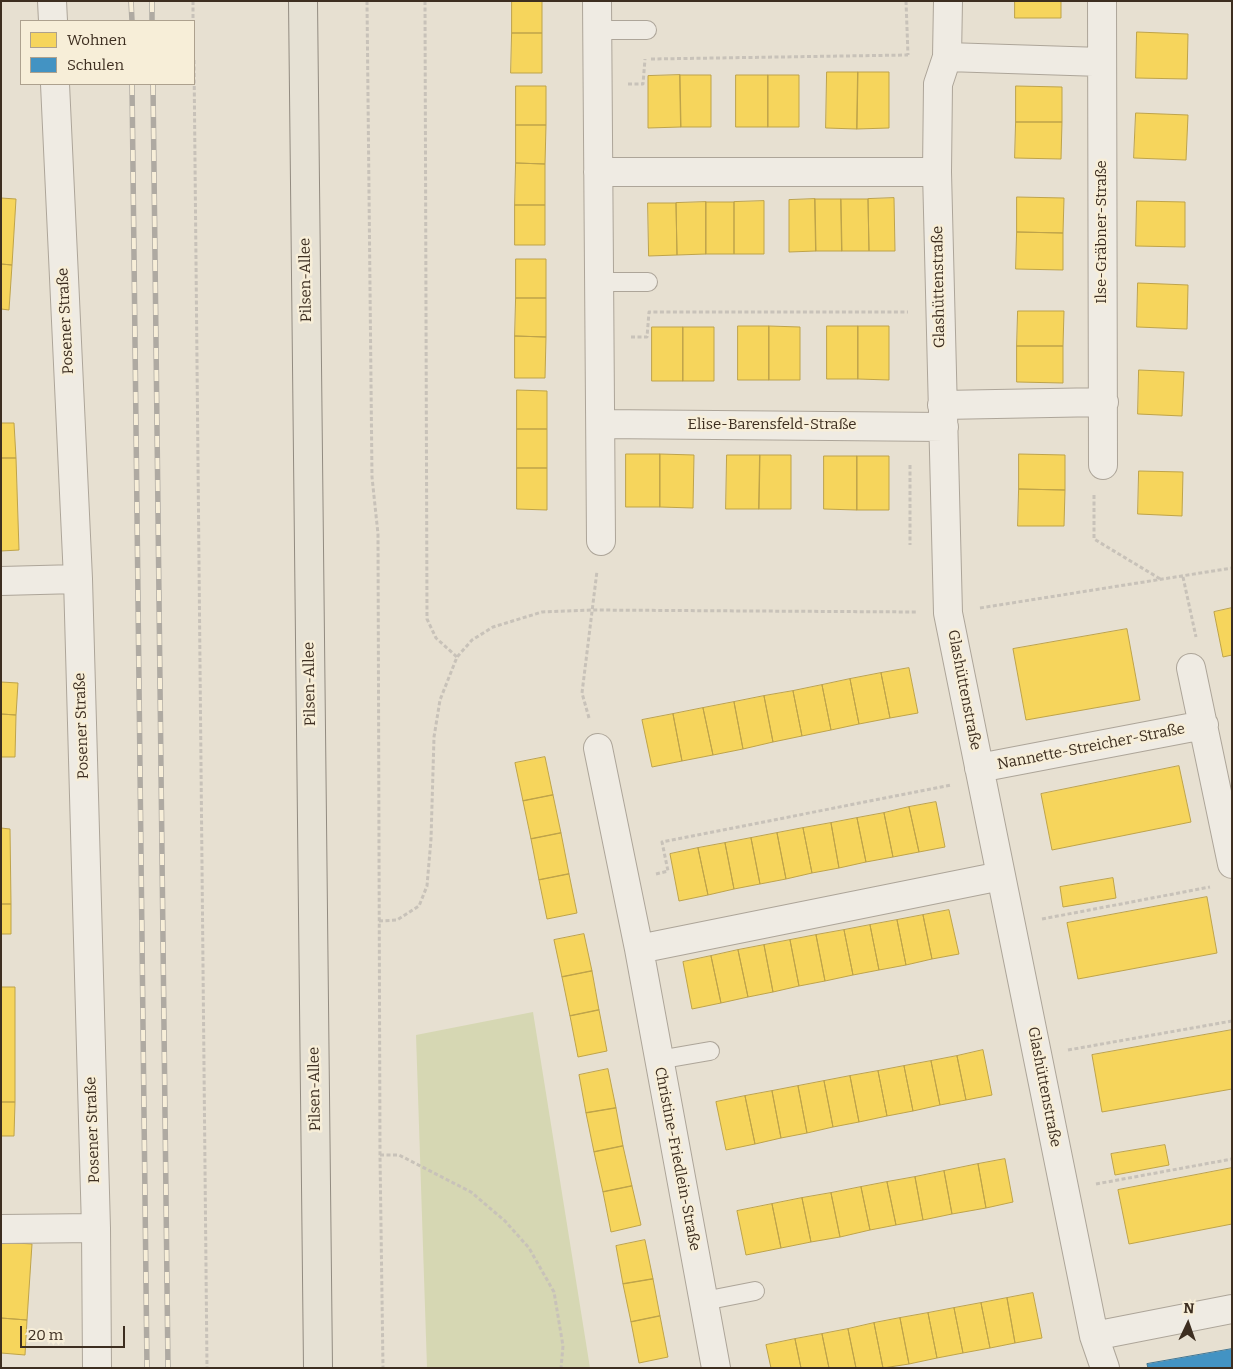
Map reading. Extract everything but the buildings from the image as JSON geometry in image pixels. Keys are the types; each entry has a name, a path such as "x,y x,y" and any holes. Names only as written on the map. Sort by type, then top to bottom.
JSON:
{"main road":[{"name":"Pilsen-Allee","path":"303,1 318,1368"}],"street":[{"path":"52,1 52,20"},
{"path":"597,1 601,541"},
{"name":"Glashüttenstraße","path":"948,1 947,57 938,84 936,172 948,612 1099,1366"},
{"name":"Ilse-Gräbner-Straße","path":"1102,1 1103,465"},
{"path":"947,57 1101,62"},
{"name":"Posener Straße","path":"56,85 78,579 96,1228 97,1368"},
{"path":"598,172 936,172"},
{"path":"943,416 1104,402"},
{"name":"Elise-Barensfeld-Straße","path":"601,424 909,426 943,416"},
{"path":"1,581 78,579"},
{"name":"Nannette-Streicher-Straße","path":"1191,668 1232,864"},
{"name":"Nannette-Streicher-Straße","path":"980,774 1204,725"},
{"name":"Christine-Friedlein-Straße","path":"598,748 639,949 716,1368"},
{"path":"639,949 1001,876"},
{"path":"1,1229 96,1228"},
{"path":"1094,1336 1232,1309"}],"lane":[{"path":"597,30 647,30"},
{"path":"599,282 648,282"},
{"path":"658,1060 710,1051"},
{"path":"704,1301 755,1291"}],"path":[{"path":"193,1 193,20"},
{"path":"367,1 372,477 378,534 380,1155 383,1368"},
{"path":"425,1 428,619 436,638 457,657"},
{"path":"598,83 643,84 644,59 908,55"},
{"path":"194,85 207,1368"},
{"path":"600,338 647,337 649,312 940,312"},
{"path":"909,426 910,544"},
{"path":"1103,465 1094,477 1094,539 1162,580"},
{"path":"598,748 582,693 601,541"},
{"path":"379,920 397,920 419,906 427,886 434,737 440,700 457,657 472,640 493,627 542,612 591,610 948,612 1232,568"},
{"path":"1183,577 1202,665 1191,668"},
{"path":"668,871 662,842 980,774"},
{"path":"1041,919 1213,887"},
{"path":"1067,1050 1232,1021"},
{"path":"380,1155 399,1155 471,1192 505,1221 529,1248 554,1292 563,1346 561,1368"},
{"path":"1092,1185 1232,1159"}],"green space":[{"path":"533,1012 590,1368 427,1368 416,1035"}],"railway":[{"path":"131,1 132,20"},
{"path":"152,1 152,20"},
{"path":"132,85 147,1368"},
{"path":"153,85 168,1368"}]}
